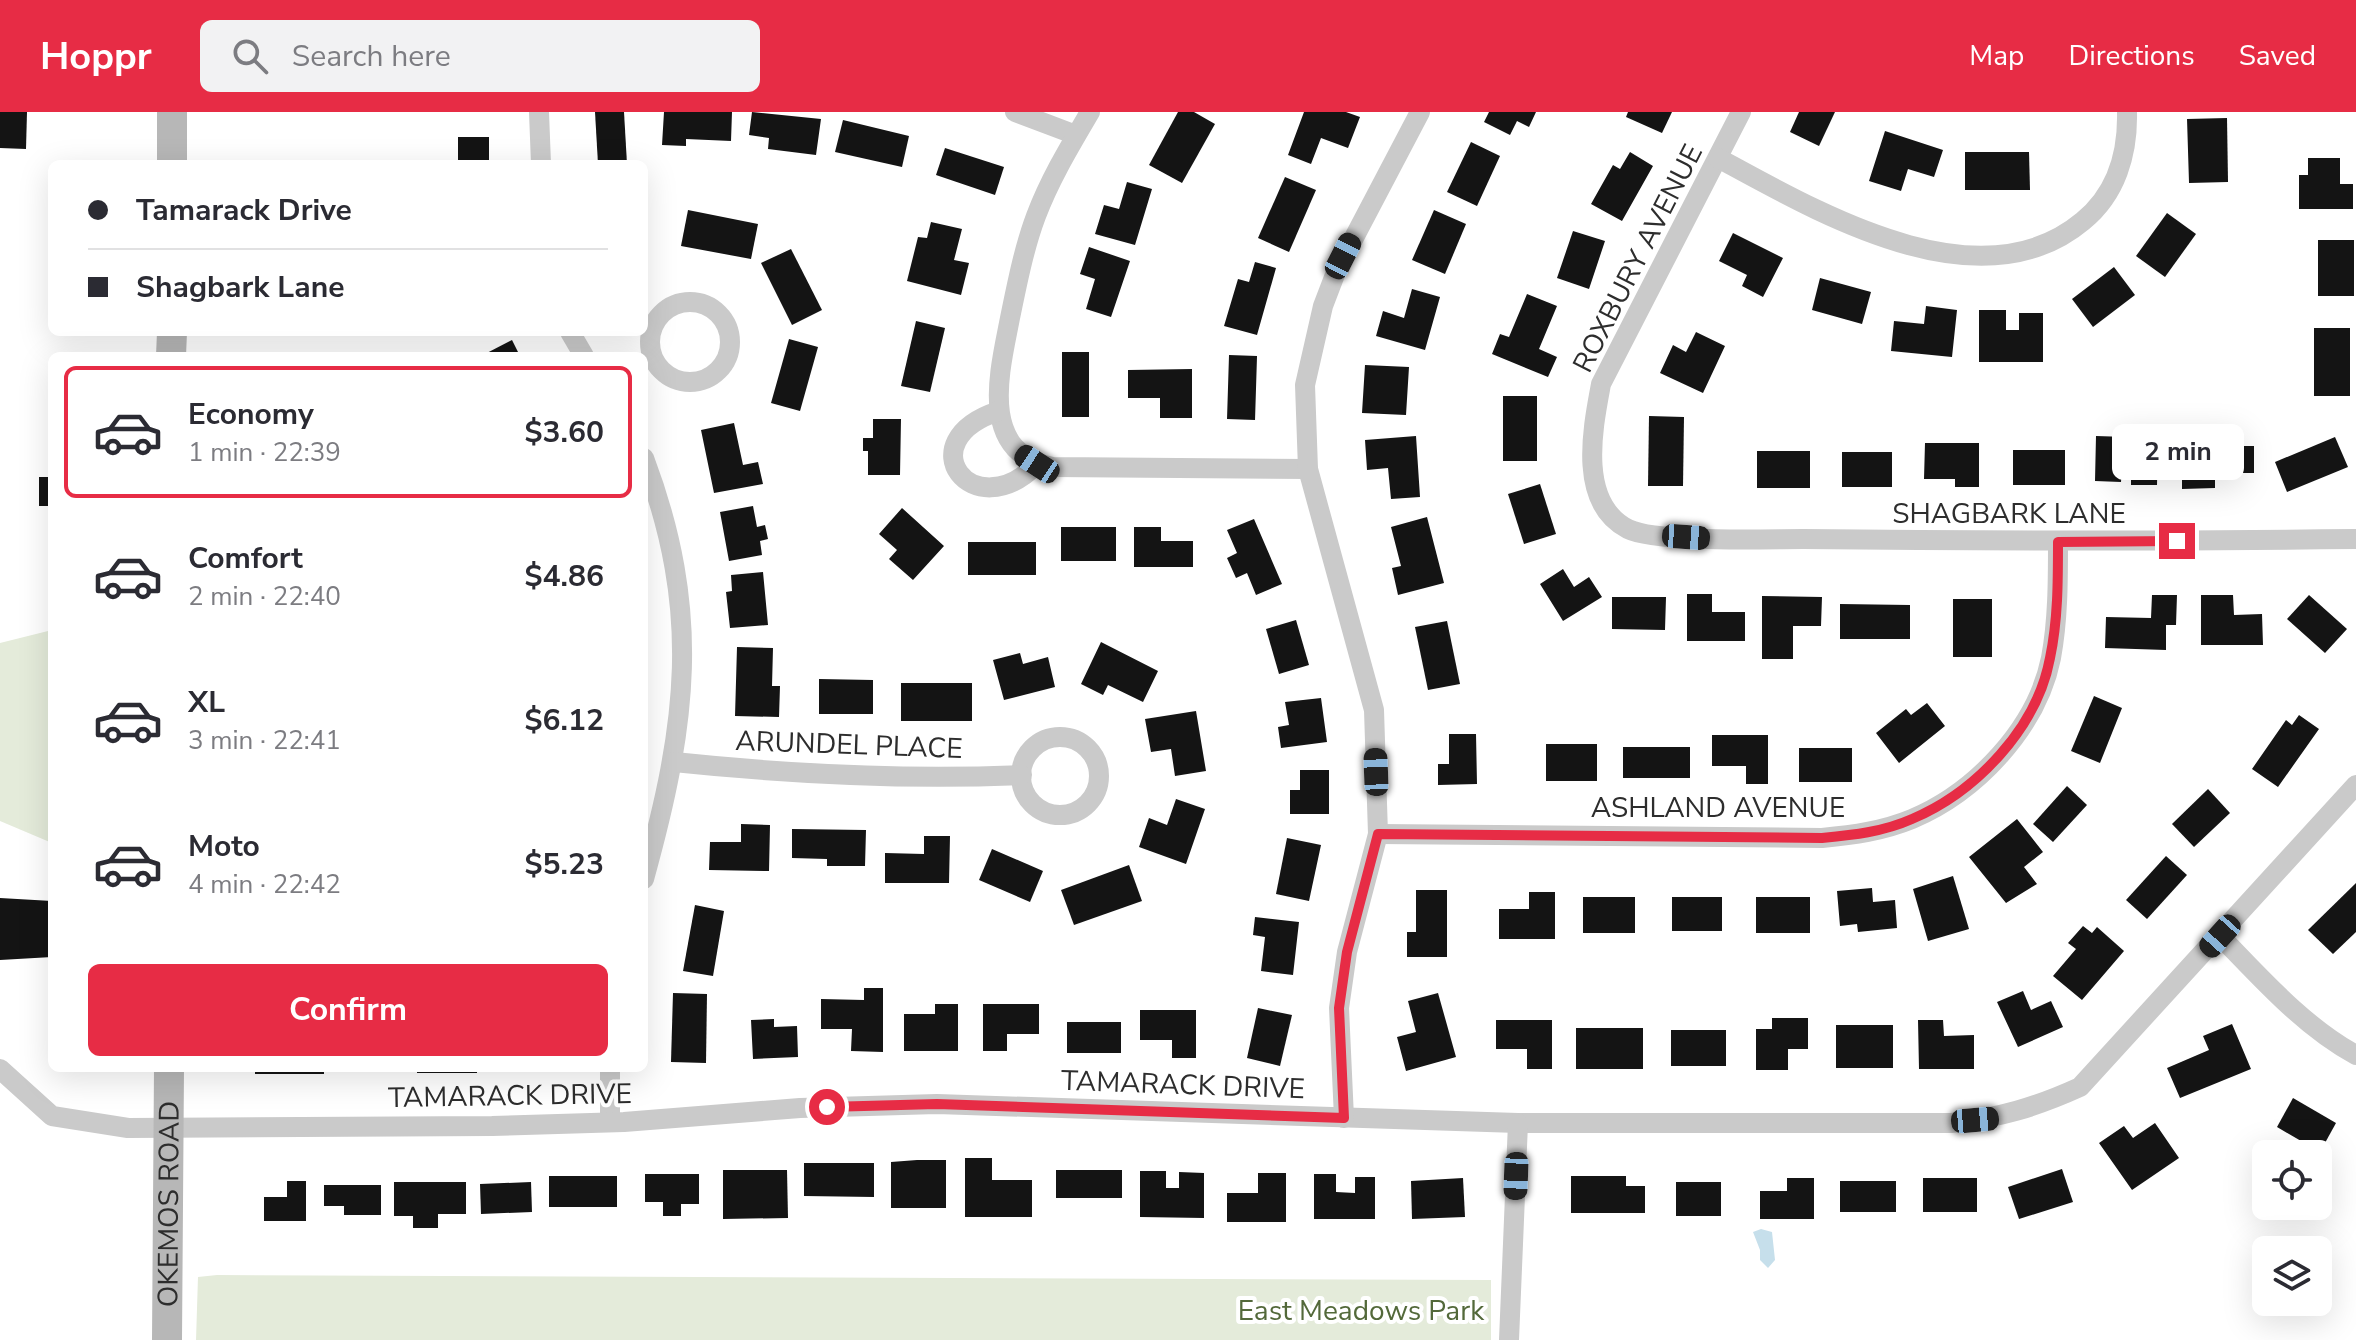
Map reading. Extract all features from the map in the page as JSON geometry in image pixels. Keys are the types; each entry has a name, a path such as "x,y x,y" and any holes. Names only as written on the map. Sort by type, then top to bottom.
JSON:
{"main road":[{"path":"172,112 172,160"},
{"name":"OKEMOS ROAD","path":"167,1340 169,1072"}],"street":[{"path":"539,112 541,160"},
{"path":"1015,112 1076,135"},
{"path":"1037,464 1010,440 999,411 997,385 1016,290 1036,217 1090,112"},
{"path":"1344,1118 1339,1008 1347,952 1378,834 1374,710 1369,680 1308,469 1305,385 1323,306 1351,240 1420,112"},
{"name":"ROXBURY AVENUE","path":"1662,535 1628,529 1607,512 1592,467 1594,421 1601,384 1618,345 1741,112"},
{"path":"1718,158 1798,201 1881,238 1962,253 2020,253 2072,230 2100,205 2122,164 2127,112"},
{"path":"999,411 982,417 959,433 952,454 955,469 966,482 986,489 1009,484 1037,464 1308,469"},
{"path":"648,470 673,544 682,613 681,705 674,762 648,863"},
{"name":"SHAGBARK LANE","path":"1662,535 2058,542 2356,539"},
{"name":"ASHLAND AVENUE","path":"1378,834 1822,838 1869,833 1912,819 1956,796 1992,764 2039,695 2052,646 2058,542"},
{"name":"ARUNDEL PLACE","path":"674,762 782,771 966,777 1022,775"},
{"name":"TAMARACK DRIVE","path":"0,1069 52,1116 128,1128 610,1122 800,1108 937,1104 1518,1123 1951,1123 1998,1118 2031,1109 2080,1087 2356,785"},
{"path":"2220,936 2273,990 2339,1046 2356,1055"},
{"path":"610,1072 610,1122"},
{"path":"1509,1340 1518,1123"}],"green space":[{"path":"48,631 48,841 0,821 0,643"},
{"name":"East Meadows Park","path":"198,1277 1491,1280 1491,1340 196,1340"}],"water":[{"path":"1761,1229 1772,1232 1775,1260 1768,1268 1760,1260 1760,1250 1753,1232"}],"building":[{"path":"0,112 27,112 26,149 0,148"},
{"path":"595,112 624,112 627,160 598,160"},
{"path":"664,112 732,112 731,141 686,139 686,146 662,145"},
{"path":"752,112 821,119 816,155 768,149 769,138 749,135"},
{"path":"1178,112 1194,112 1215,124 1182,183 1149,165"},
{"path":"1304,112 1346,112 1360,117 1348,148 1321,138 1311,164 1288,155"},
{"path":"1489,112 1536,112 1529,127 1517,121 1510,135 1484,122"},
{"path":"1628,112 1672,112 1662,133 1626,117"},
{"path":"1799,112 1835,112 1819,146 1790,132"},
{"path":"2227,118 2228,182 2189,183 2187,119"},
{"path":"843,120 909,136 902,167 835,152"},
{"path":"1885,131 1943,150 1934,177 1908,169 1901,191 1869,181"},
{"path":"458,137 489,137 489,160 458,160"},
{"path":"1471,142 1500,156 1477,206 1447,192"},
{"path":"945,148 1004,167 995,195 936,175"},
{"path":"1630,152 1653,166 1622,221 1591,204 1613,165 1620,169"},
{"path":"1965,152 2029,152 2030,190 1965,190"},
{"path":"2308,158 2340,158 2340,184 2353,184 2353,209 2299,209 2299,175 2308,175"},
{"path":"1285,177 1316,190 1289,252 1258,238"},
{"path":"1127,182 1152,189 1135,245 1095,234 1104,205 1119,209"},
{"path":"688,210 758,224 751,259 681,246"},
{"path":"1434,210 1466,224 1445,274 1412,260"},
{"path":"2167,213 2196,234 2165,277 2136,256"},
{"path":"931,222 962,229 954,260 969,263 961,295 907,281 918,237 927,238"},
{"path":"1573,231 1605,241 1589,289 1557,278"},
{"path":"1733,233 1783,258 1763,297 1742,286 1747,275 1719,261"},
{"path":"2318,240 2354,240 2354,296 2318,296"},
{"path":"1089,247 1130,261 1111,317 1086,309 1095,279 1080,274"},
{"path":"791,249 822,310 792,325 761,263"},
{"path":"1255,262 1276,268 1257,335 1224,326 1238,279 1249,282"},
{"path":"2114,267 2135,295 2093,327 2072,299"},
{"path":"1820,278 1871,292 1862,324 1812,310"},
{"path":"1412,289 1440,297 1425,350 1376,336 1383,311 1404,318"},
{"path":"1527,294 1557,306 1539,349 1557,357 1548,377 1492,354 1500,334 1509,337"},
{"path":"1926,306 1957,310 1952,357 1891,351 1894,321 1924,324"},
{"path":"1979,310 2006,310 2006,330 2019,330 2019,313 2043,313 2043,362 1979,362"},
{"path":"916,321 945,328 930,392 901,386"},
{"path":"2314,328 2350,328 2350,396 2314,396"},
{"path":"1696,332 1725,346 1703,393 1660,373 1673,345 1686,352"},
{"path":"789,339 818,347 800,411 771,403"},
{"path":"512,340 518,352 489,352"},
{"path":"1062,352 1089,352 1089,417 1062,417"},
{"path":"1229,355 1257,356 1255,420 1227,419"},
{"path":"1365,365 1409,367 1406,415 1362,413"},
{"path":"1192,369 1192,418 1160,418 1160,398 1128,398 1128,370"},
{"path":"1503,396 1537,396 1537,461 1503,461"},
{"path":"1649,416 1684,417 1683,486 1648,486"},
{"path":"873,419 901,419 900,475 868,475 868,451 863,451 863,438 873,438"},
{"path":"734,423 743,465 758,462 763,484 714,493 701,430"},
{"path":"1416,436 1420,497 1391,499 1388,468 1367,470 1365,440"},
{"path":"2096,436 2158,438 2157,485 2131,485 2131,467 2122,467 2121,482 2095,481"},
{"path":"2335,437 2348,467 2287,492 2275,462"},
{"path":"2235,440 2235,446 2254,446 2254,473 2215,473 2215,488 2182,489 2182,441"},
{"path":"1925,443 1979,443 1979,487 1955,487 1955,479 1924,479"},
{"path":"2013,450 2065,450 2065,485 2013,485"},
{"path":"1757,451 1810,451 1810,488 1757,488"},
{"path":"1842,452 1892,452 1892,487 1842,487"},
{"path":"39,477 48,477 48,506 39,506"},
{"path":"1540,484 1556,534 1524,544 1508,494"},
{"path":"753,506 757,527 765,525 768,539 760,541 762,555 729,561 720,512"},
{"path":"902,508 944,546 913,580 889,559 897,550 879,534"},
{"path":"1427,517 1444,583 1398,595 1392,568 1401,566 1391,527"},
{"path":"1254,519 1282,584 1256,595 1247,573 1236,578 1227,558 1237,553 1227,530"},
{"path":"1061,527 1116,527 1116,561 1061,561"},
{"path":"1134,527 1161,527 1161,541 1193,541 1193,567 1134,567"},
{"path":"968,542 1036,542 1036,575 968,575"},
{"path":"1563,569 1574,587 1589,577 1602,597 1563,621 1540,584"},
{"path":"763,572 768,625 730,628 726,592 732,591 731,575"},
{"path":"1687,594 1712,594 1712,612 1745,612 1745,641 1687,641"},
{"path":"2152,595 2177,595 2176,625 2166,625 2166,650 2105,648 2106,617 2151,618"},
{"path":"2201,595 2233,595 2234,615 2262,614 2263,645 2201,645"},
{"path":"2309,595 2347,629 2325,653 2287,619"},
{"path":"1762,596 1822,597 1821,626 1793,626 1793,659 1762,659"},
{"path":"1612,597 1666,597 1665,630 1612,629"},
{"path":"1953,599 1992,599 1992,657 1953,657"},
{"path":"1840,604 1910,605 1910,639 1840,639"},
{"path":"1296,620 1309,665 1279,674 1266,629"},
{"path":"1447,621 1460,684 1428,690 1415,627"},
{"path":"1101,642 1158,671 1143,702 1108,685 1103,695 1081,684"},
{"path":"737,647 773,648 772,686 780,686 779,717 735,716"},
{"path":"1020,653 1023,664 1048,657 1055,687 1004,700 993,660"},
{"path":"819,679 873,680 873,714 819,714"},
{"path":"901,683 972,683 972,721 901,721"},
{"path":"2094,696 2122,708 2100,763 2071,751"},
{"path":"1321,698 1327,742 1281,748 1278,727 1289,725 1285,702"},
{"path":"1927,703 1945,726 1899,763 1876,733 1906,709 1911,715"},
{"path":"1196,711 1206,771 1175,776 1171,749 1151,752 1145,719"},
{"path":"2299,715 2319,729 2278,787 2252,769 2286,720 2292,725"},
{"path":"1449,734 1476,734 1477,784 1438,785 1438,764 1449,764"},
{"path":"1712,735 1768,735 1768,784 1746,784 1746,766 1712,766"},
{"path":"1546,744 1597,744 1597,781 1546,781"},
{"path":"1623,747 1690,747 1690,778 1623,778"},
{"path":"1799,748 1852,748 1852,782 1799,782"},
{"path":"1300,770 1329,770 1329,814 1290,814 1290,790 1300,790"},
{"path":"2067,786 2087,805 2053,842 2033,824"},
{"path":"2208,789 2230,813 2194,847 2172,824"},
{"path":"1176,799 1205,809 1186,864 1139,847 1149,818 1167,825"},
{"path":"2017,819 2043,852 2024,867 2037,884 2006,903 1969,857"},
{"path":"741,824 770,825 769,871 709,870 710,842 741,842"},
{"path":"792,829 866,830 865,866 827,866 827,859 792,858"},
{"path":"924,836 950,836 949,883 885,883 885,853 924,854"},
{"path":"1287,838 1321,845 1309,901 1276,894"},
{"path":"992,849 1043,871 1030,902 979,880"},
{"path":"2166,856 2187,875 2147,919 2126,900"},
{"path":"1129,865 1142,901 1074,925 1061,890"},
{"path":"1953,876 1969,929 1928,941 1913,889"},
{"path":"2356,883 2356,932 2333,954 2308,930"},
{"path":"1872,888 1873,902 1895,900 1897,928 1858,932 1857,924 1840,926 1837,891"},
{"path":"1416,890 1447,890 1447,957 1407,957 1407,932 1416,932"},
{"path":"1529,892 1555,892 1555,939 1499,939 1499,909 1529,909"},
{"path":"1583,897 1635,897 1635,933 1583,933"},
{"path":"1672,897 1722,897 1722,931 1672,931"},
{"path":"1756,897 1810,897 1810,933 1756,933"},
{"path":"0,898 48,901 48,957 0,960"},
{"path":"695,905 724,911 713,976 683,971"},
{"path":"1255,917 1299,922 1293,975 1261,971 1265,937 1253,935"},
{"path":"2083,926 2092,933 2097,927 2124,951 2082,1000 2053,976 2076,949 2068,943"},
{"path":"864,988 883,988 883,1052 851,1051 852,1029 821,1029 821,999 864,1000"},
{"path":"2023,991 2031,1010 2051,1001 2063,1027 2018,1047 1997,1002"},
{"path":"673,993 707,994 706,1063 671,1062"},
{"path":"1438,993 1456,1057 1406,1071 1397,1037 1416,1032 1408,1001"},
{"path":"935,1004 958,1004 958,1051 904,1051 904,1014 935,1014"},
{"path":"983,1004 1039,1004 1039,1034 1007,1034 1007,1051 983,1051"},
{"path":"1258,1008 1292,1015 1280,1066 1247,1058"},
{"path":"1140,1010 1196,1010 1196,1058 1172,1058 1172,1040 1140,1040"},
{"path":"1772,1018 1808,1018 1808,1049 1788,1049 1788,1070 1756,1070 1756,1029 1772,1029"},
{"path":"774,1019 774,1027 797,1026 798,1057 753,1059 751,1020"},
{"path":"1496,1020 1552,1020 1552,1069 1527,1069 1527,1049 1496,1049"},
{"path":"1918,1020 1943,1020 1944,1036 1974,1035 1974,1069 1919,1069"},
{"path":"1067,1022 1121,1022 1121,1053 1067,1053"},
{"path":"2232,1024 2251,1069 2180,1098 2167,1068 2209,1050 2203,1036"},
{"path":"1836,1025 1893,1025 1893,1068 1836,1068"},
{"path":"1576,1028 1643,1028 1643,1069 1576,1069"},
{"path":"1671,1030 1726,1030 1726,1066 1671,1066"},
{"path":"255,1072 324,1072 324,1074"},
{"path":"417,1072 477,1072 477,1073"},
{"path":"2293,1098 2336,1123 2327,1140 2299,1140 2277,1127"},
{"path":"2155,1123 2179,1158 2132,1190 2099,1143 2124,1126 2133,1138"},
{"path":"965,1158 992,1158 992,1180 1032,1180 1032,1217 965,1217"},
{"path":"946,1160 946,1208 891,1208 891,1162"},
{"path":"804,1163 874,1163 874,1197 804,1196"},
{"path":"2062,1169 2073,1202 2019,1219 2008,1187"},
{"path":"723,1170 787,1170 788,1218 723,1219"},
{"path":"1056,1170 1122,1170 1122,1198 1056,1198"},
{"path":"1140,1171 1166,1171 1166,1188 1179,1188 1179,1172 1204,1173 1204,1218 1140,1217"},
{"path":"1258,1173 1286,1173 1286,1222 1227,1222 1227,1193 1258,1193"},
{"path":"645,1174 699,1174 699,1204 681,1204 681,1216 663,1216 663,1202 645,1202"},
{"path":"1314,1174 1336,1174 1336,1192 1355,1193 1355,1177 1375,1177 1375,1219 1314,1219"},
{"path":"549,1176 617,1176 617,1207 549,1207"},
{"path":"1571,1176 1626,1176 1626,1186 1645,1186 1645,1213 1571,1213"},
{"path":"1463,1178 1465,1217 1412,1219 1411,1181"},
{"path":"1787,1178 1814,1178 1814,1219 1760,1219 1760,1191 1787,1191"},
{"path":"1923,1178 1977,1178 1977,1212 1923,1212"},
{"path":"287,1181 306,1181 306,1221 264,1221 264,1197 287,1197"},
{"path":"1840,1181 1896,1181 1896,1212 1840,1212"},
{"path":"394,1182 466,1182 466,1214 438,1214 438,1228 413,1228 413,1216 394,1216"},
{"path":"531,1182 532,1212 481,1214 480,1184"},
{"path":"1676,1182 1721,1182 1721,1216 1676,1216"},
{"path":"324,1185 381,1185 381,1215 344,1215 344,1206 324,1206"}],"route":[{"path":"827,1107 937,1104 1344,1118 1339,1008 1347,952 1378,834 1822,838 1869,833 1912,819 1956,796 1992,764 2016,734 2039,695 2050,659 2058,594 2058,542 2177,541"}]}
